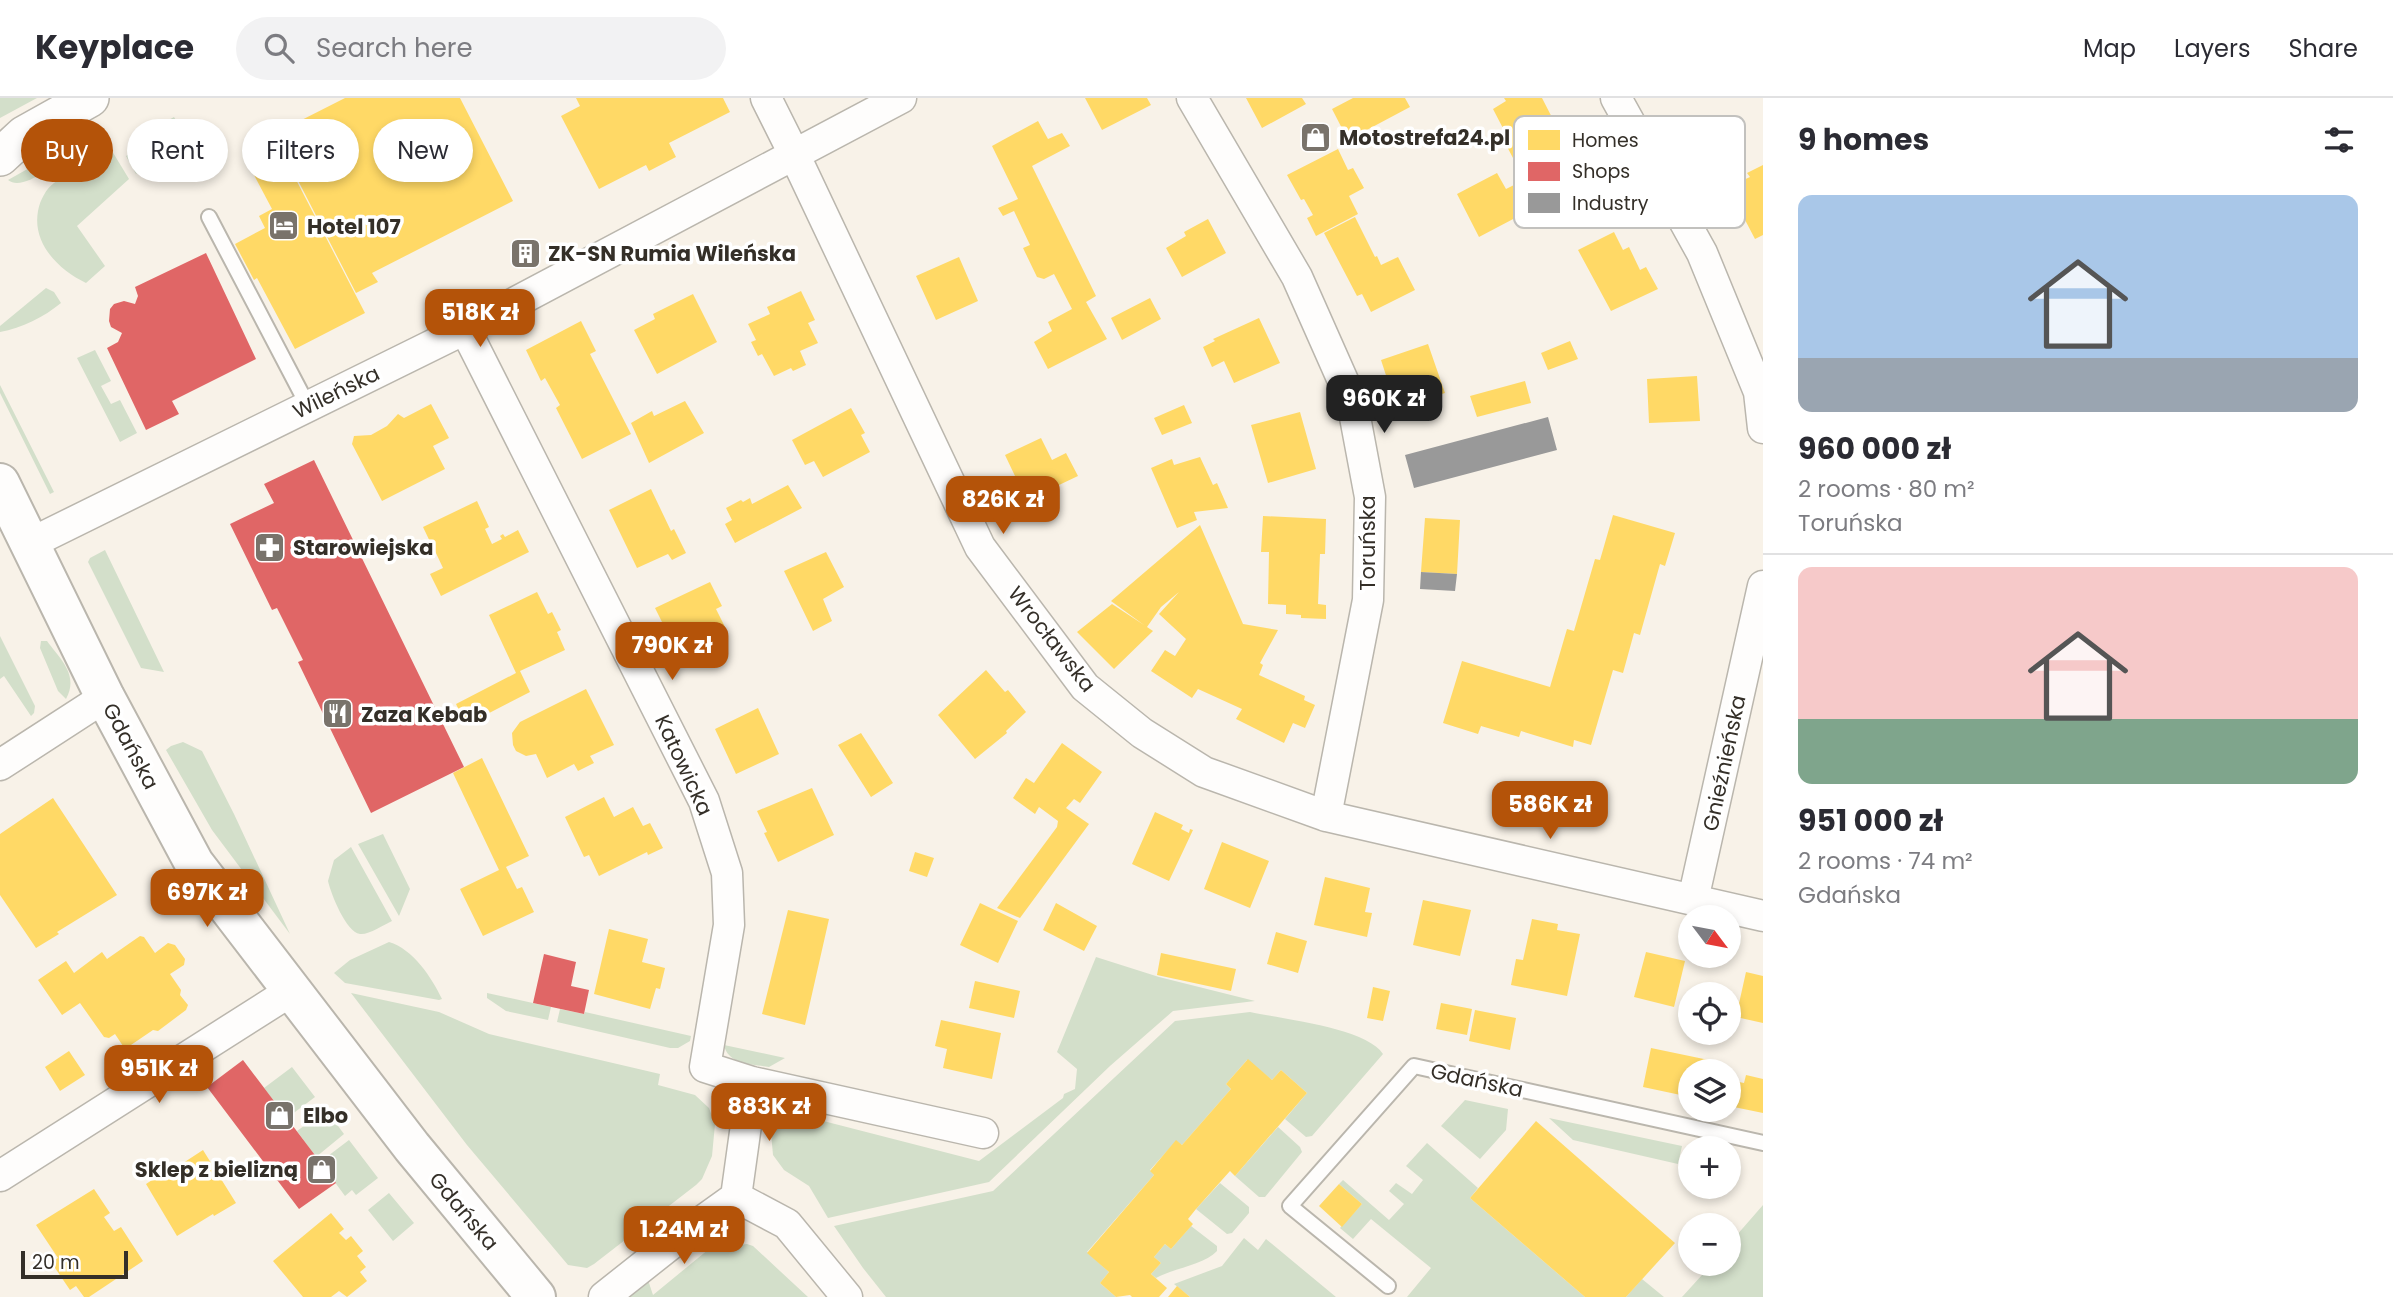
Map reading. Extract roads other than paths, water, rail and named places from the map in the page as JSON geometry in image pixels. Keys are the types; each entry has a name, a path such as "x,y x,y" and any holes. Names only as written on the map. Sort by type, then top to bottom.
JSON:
{"main road":[{"name":"Gdańska","path":"0,483 105,697 194,863 412,1147 536,1297"}],"street":[{"path":"8,144 90,98"},
{"name":"Wrocławska","path":"766,98 980,547 1085,687 1142,733 1204,772 1326,816 1763,916"},
{"name":"Wileńska","path":"29,544 464,329 901,98"},
{"name":"Toruńska","path":"1192,98 1297,277 1352,401 1370,497 1368,600 1326,816"},
{"path":"1616,98 1626,116"},
{"path":"1688,228 1702,253 1761,391 1763,428"},
{"name":"Katowicka","path":"464,329 704,801 727,873 729,925 705,1067 752,1082 983,1133"},
{"name":"Gnieźnieńska","path":"1693,900 1763,586"},
{"path":"0,765 105,697"},
{"path":"0,1176 291,991"},
{"path":"604,1297 736,1197 752,1082"},
{"path":"736,1197 787,1224 847,1297"}],"lane":[{"path":"209,217 308,406"},
{"name":"Gdańska","path":"1388,1286 1290,1206 1415,1066 1763,1143"}],"place":[{"name":"Motostrefa24.pl","path":"1316,137"},
{"name":"Hotel 107","path":"284,226"},
{"name":"ZK-SN Rumia Wileńska","path":"525,253"},
{"name":"Starowiejska","path":"270,547"},
{"name":"Zaza Kebab","path":"338,714"},
{"name":"Elbo","path":"280,1115"},
{"name":"Sklep z bielizną","path":"321,1169"}]}
